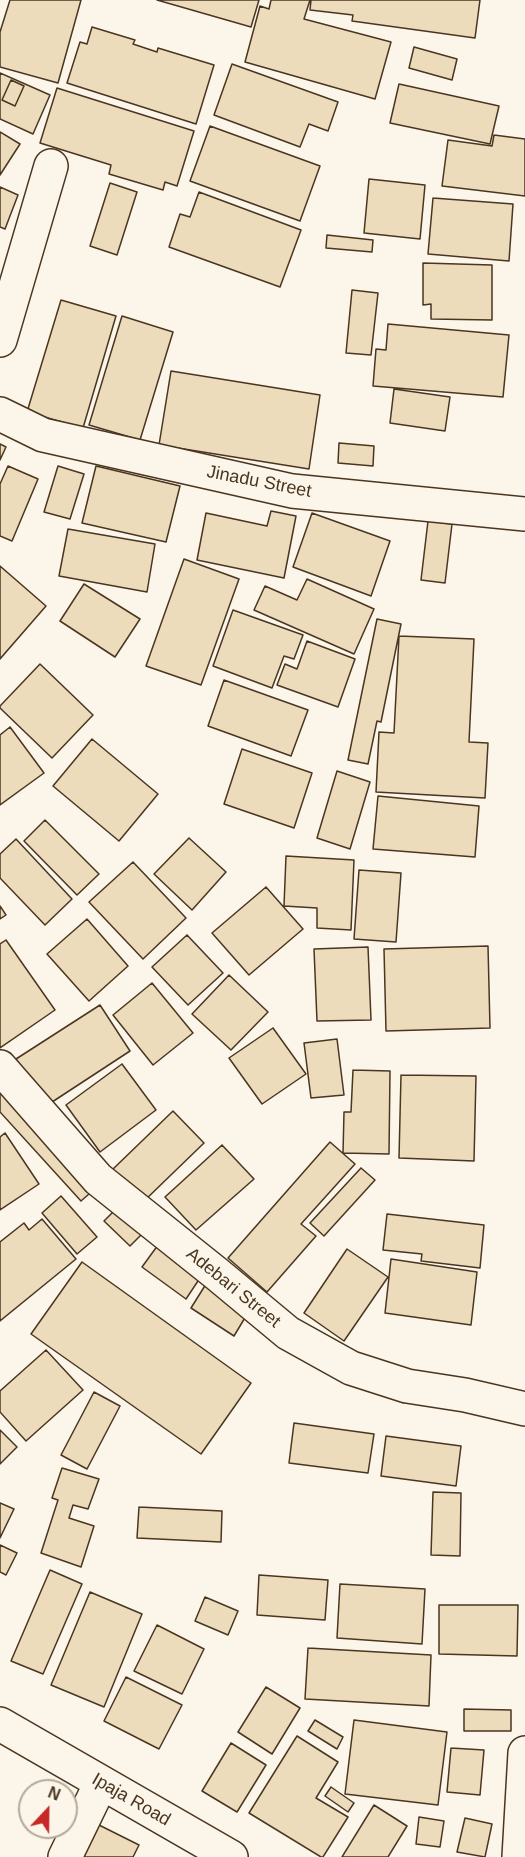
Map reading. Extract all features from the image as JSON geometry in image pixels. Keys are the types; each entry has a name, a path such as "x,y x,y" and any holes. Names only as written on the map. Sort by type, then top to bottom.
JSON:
{"street":[{"path":"0,340 51,166"},
{"name":"Jinadu Street","path":"0,414 43,435 292,492 525,514"},
{"name":"Adebari Street","path":"0,1068 98,1179 288,1334 351,1368 407,1386 465,1395 525,1409"},
{"name":"Ipaja Road","path":"0,1724 231,1857"},
{"path":"519,1857 525,1753"},
{"path":"65,1857 101,1783"}],"building":[{"path":"10,0 81,0 58,83 0,67 0,32"},
{"path":"157,0 259,0 251,27"},
{"path":"271,0 310,0 304,19 391,42 375,99 245,62 260,6 269,9"},
{"path":"311,0 480,0 475,38 352,21 353,15 310,10"},
{"path":"92,27 135,40 133,44 157,52 158,48 214,65 196,124 67,83 80,42 87,44"},
{"path":"414,47 457,59 452,80 409,68"},
{"path":"232,64 338,102 328,131 309,124 300,147 214,115"},
{"path":"0,73 50,95 33,134 0,119","holes":["11,80 24,86 15,106 2,100"]},
{"path":"11,80 24,86 15,106 2,100"},
{"path":"399,84 499,106 490,144 390,123"},
{"path":"57,88 194,131 177,186 165,182 163,190 109,174 111,165 40,143"},
{"path":"210,126 320,166 300,221 190,181"},
{"path":"0,132 20,144 0,175"},
{"path":"494,135 525,139 525,196 442,186 448,140 492,146"},
{"path":"369,179 425,185 420,239 364,233"},
{"path":"110,183 137,192 117,255 90,246"},
{"path":"0,187 18,195 5,229 0,227"},
{"path":"199,192 301,230 280,287 169,247 180,214 190,217"},
{"path":"433,198 513,204 509,261 428,254"},
{"path":"327,235 373,240 372,252 326,248"},
{"path":"423,263 492,265 492,320 431,319 431,304 423,305"},
{"path":"352,290 378,293 371,355 346,353"},
{"path":"61,300 116,316 83,428 27,412"},
{"path":"122,316 173,332 140,440 89,425"},
{"path":"388,324 509,335 503,397 373,386 376,349 386,350"},
{"path":"171,371 320,395 309,469 159,445"},
{"path":"394,389 450,397 445,431 390,423"},
{"path":"339,443 374,446 373,466 338,463"},
{"path":"0,444 6,447 0,460"},
{"path":"8,466 38,479 12,541 0,536 0,484"},
{"path":"58,466 84,474 70,519 44,512"},
{"path":"96,466 180,486 166,542 82,523"},
{"path":"271,511 296,516 284,578 197,560 206,513 267,526"},
{"path":"312,513 390,541 371,596 293,567"},
{"path":"428,521 452,524 445,583 421,580"},
{"path":"68,529 155,544 147,592 59,576"},
{"path":"184,559 239,579 201,685 146,666"},
{"path":"0,566 46,606 0,659"},
{"path":"307,579 374,609 354,654 254,610 265,586 297,600"},
{"path":"84,584 140,619 115,657 60,621"},
{"path":"233,610 303,635 294,659 284,656 272,688 213,666"},
{"path":"377,619 401,624 381,722 377,721 368,764 348,760"},
{"path":"399,636 474,639 469,742 488,743 485,798 376,792 379,732 394,733"},
{"path":"307,641 355,659 338,707 277,685 285,664 297,669"},
{"path":"40,664 93,715 52,758 0,708"},
{"path":"224,680 308,710 291,756 208,726"},
{"path":"10,727 44,773 0,805 0,735"},
{"path":"92,739 158,794 119,841 53,786"},
{"path":"242,749 312,773 294,828 224,804"},
{"path":"337,771 370,782 350,849 317,838"},
{"path":"378,796 479,806 475,857 373,849"},
{"path":"45,820 99,874 77,895 24,841"},
{"path":"189,838 226,872 192,910 154,874"},
{"path":"16,839 72,899 45,925 0,878 0,854"},
{"path":"286,856 354,860 351,930 317,928 317,908 284,906"},
{"path":"133,862 186,918 143,959 89,902"},
{"path":"359,870 401,873 396,942 354,939"},
{"path":"266,887 303,929 249,975 212,933"},
{"path":"0,906 6,915 0,919"},
{"path":"87,919 128,966 89,1001 47,954"},
{"path":"187,935 223,973 188,1005 152,967"},
{"path":"6,940 55,1010 0,1048 0,944"},
{"path":"488,946 490,1028 386,1031 384,949"},
{"path":"368,947 371,1020 317,1021 314,949"},
{"path":"229,975 268,1012 231,1050 192,1014"},
{"path":"152,983 193,1033 153,1065 113,1015"},
{"path":"100,1005 130,1051 46,1106 16,1059"},
{"path":"273,1028 306,1074 262,1104 229,1058"},
{"path":"337,1039 344,1095 311,1098 304,1043"},
{"path":"122,1064 156,1110 100,1152 66,1105"},
{"path":"353,1070 390,1071 389,1154 343,1153 344,1112 351,1112"},
{"path":"401,1075 476,1076 474,1161 399,1158"},
{"path":"0,1088 97,1187 81,1201 0,1112"},
{"path":"173,1111 204,1143 143,1202 112,1170"},
{"path":"5,1133 39,1184 0,1210 0,1137"},
{"path":"330,1142 355,1164 301,1224 316,1236 267,1292 228,1258"},
{"path":"222,1145 254,1179 196,1230 165,1197"},
{"path":"361,1168 375,1180 324,1236 310,1223"},
{"path":"61,1196 97,1237 77,1254 42,1213"},
{"path":"118,1207 143,1233 130,1246 104,1221"},
{"path":"387,1214 484,1225 480,1268 421,1261 422,1254 383,1250"},
{"path":"42,1219 76,1259 0,1321 0,1242 24,1223 29,1230"},
{"path":"158,1245 202,1275 186,1299 142,1267"},
{"path":"347,1249 388,1277 344,1341 304,1313"},
{"path":"391,1259 477,1272 471,1325 385,1313"},
{"path":"82,1262 251,1383 201,1454 31,1334"},
{"path":"206,1284 249,1311 234,1336 191,1308"},
{"path":"46,1350 83,1390 26,1441 0,1412 0,1391"},
{"path":"94,1392 120,1406 87,1469 61,1455"},
{"path":"294,1423 374,1434 368,1473 289,1463"},
{"path":"0,1430 17,1447 0,1464"},
{"path":"386,1436 461,1446 456,1486 381,1476"},
{"path":"62,1468 99,1479 88,1509 73,1505 69,1518 94,1526 81,1567 41,1553 58,1500 52,1498"},
{"path":"433,1492 461,1493 460,1556 431,1555"},
{"path":"0,1503 14,1509 0,1538"},
{"path":"139,1507 222,1511 221,1542 137,1538"},
{"path":"0,1545 17,1553 6,1575 0,1572"},
{"path":"50,1570 82,1584 43,1674 11,1661"},
{"path":"259,1575 328,1580 325,1620 257,1615"},
{"path":"340,1584 425,1589 422,1644 337,1638"},
{"path":"90,1592 142,1614 104,1707 51,1685"},
{"path":"205,1597 238,1611 228,1635 195,1621"},
{"path":"439,1605 518,1605 517,1656 439,1654"},
{"path":"157,1625 204,1649 182,1694 134,1671"},
{"path":"308,1648 431,1655 429,1706 305,1699"},
{"path":"126,1677 182,1705 159,1749 104,1721"},
{"path":"266,1687 300,1708 272,1754 238,1732"},
{"path":"464,1709 511,1710 511,1731 464,1731"},
{"path":"315,1720 343,1737 337,1749 308,1731"},
{"path":"354,1720 447,1732 438,1805 345,1794"},
{"path":"297,1736 338,1762 316,1798 348,1817 323,1857 249,1813"},
{"path":"231,1743 266,1765 237,1812 202,1791"},
{"path":"451,1748 484,1750 480,1795 447,1792"},
{"path":"331,1787 354,1803 348,1812 325,1796"},
{"path":"374,1805 407,1826 388,1857 342,1857"},
{"path":"419,1817 444,1821 440,1847 416,1844"},
{"path":"465,1818 492,1824 485,1857 457,1852"},
{"path":"91,1821 139,1845 133,1857 73,1857"}]}
